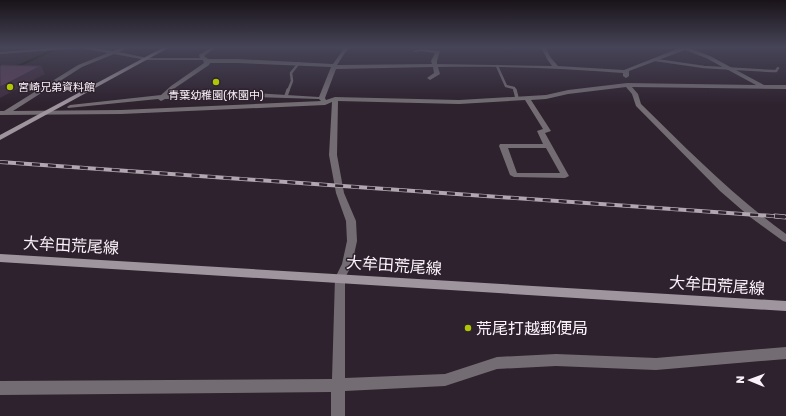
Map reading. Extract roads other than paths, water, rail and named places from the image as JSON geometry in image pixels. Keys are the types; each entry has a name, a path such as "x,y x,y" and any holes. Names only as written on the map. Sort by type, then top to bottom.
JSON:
{"main road":[{"path":"0,138 57,108 129,66"},
{"name":"大牟田荒尾線","path":"0,258 786,306"}],"street":[{"path":"4,112 79,66"},
{"path":"151,110 182,80 205,66"},
{"path":"324,100 334,66"},
{"path":"430,78 437,74 434,66"},
{"path":"509,66 595,69 626,72 627,70 637,66"},
{"path":"725,66 763,87"},
{"path":"626,72 627,85 635,94 638,105 723,189 753,215 786,239"},
{"path":"4,112 151,110 324,100 399,100 439,102 546,98 568,92 627,85 786,87"},
{"path":"57,108 163,97 252,95 286,96 324,100"},
{"path":"527,98 548,131 540,131 565,176 514,175 503,146 548,146"},
{"path":"335,100 333,155 340,193 351,221 352,241 347,264 340,278 338,416"},
{"path":"0,388 338,385 445,380 497,363 556,360 656,364 786,353"}],"lane":[{"path":"286,96 292,81 291,73 296,66"},
{"path":"497,66 506,86 514,88 517,98"},
{"path":"695,66 776,71 778,68"}],"railway":[{"path":"0,162 786,217 775,216"}],"place":[{"name":"青葉幼稚園(休園中)","path":"216,82"},
{"name":"宮崎兄弟資料館","path":"10,87"},
{"name":"荒尾打越郵便局","path":"468,328"}]}
